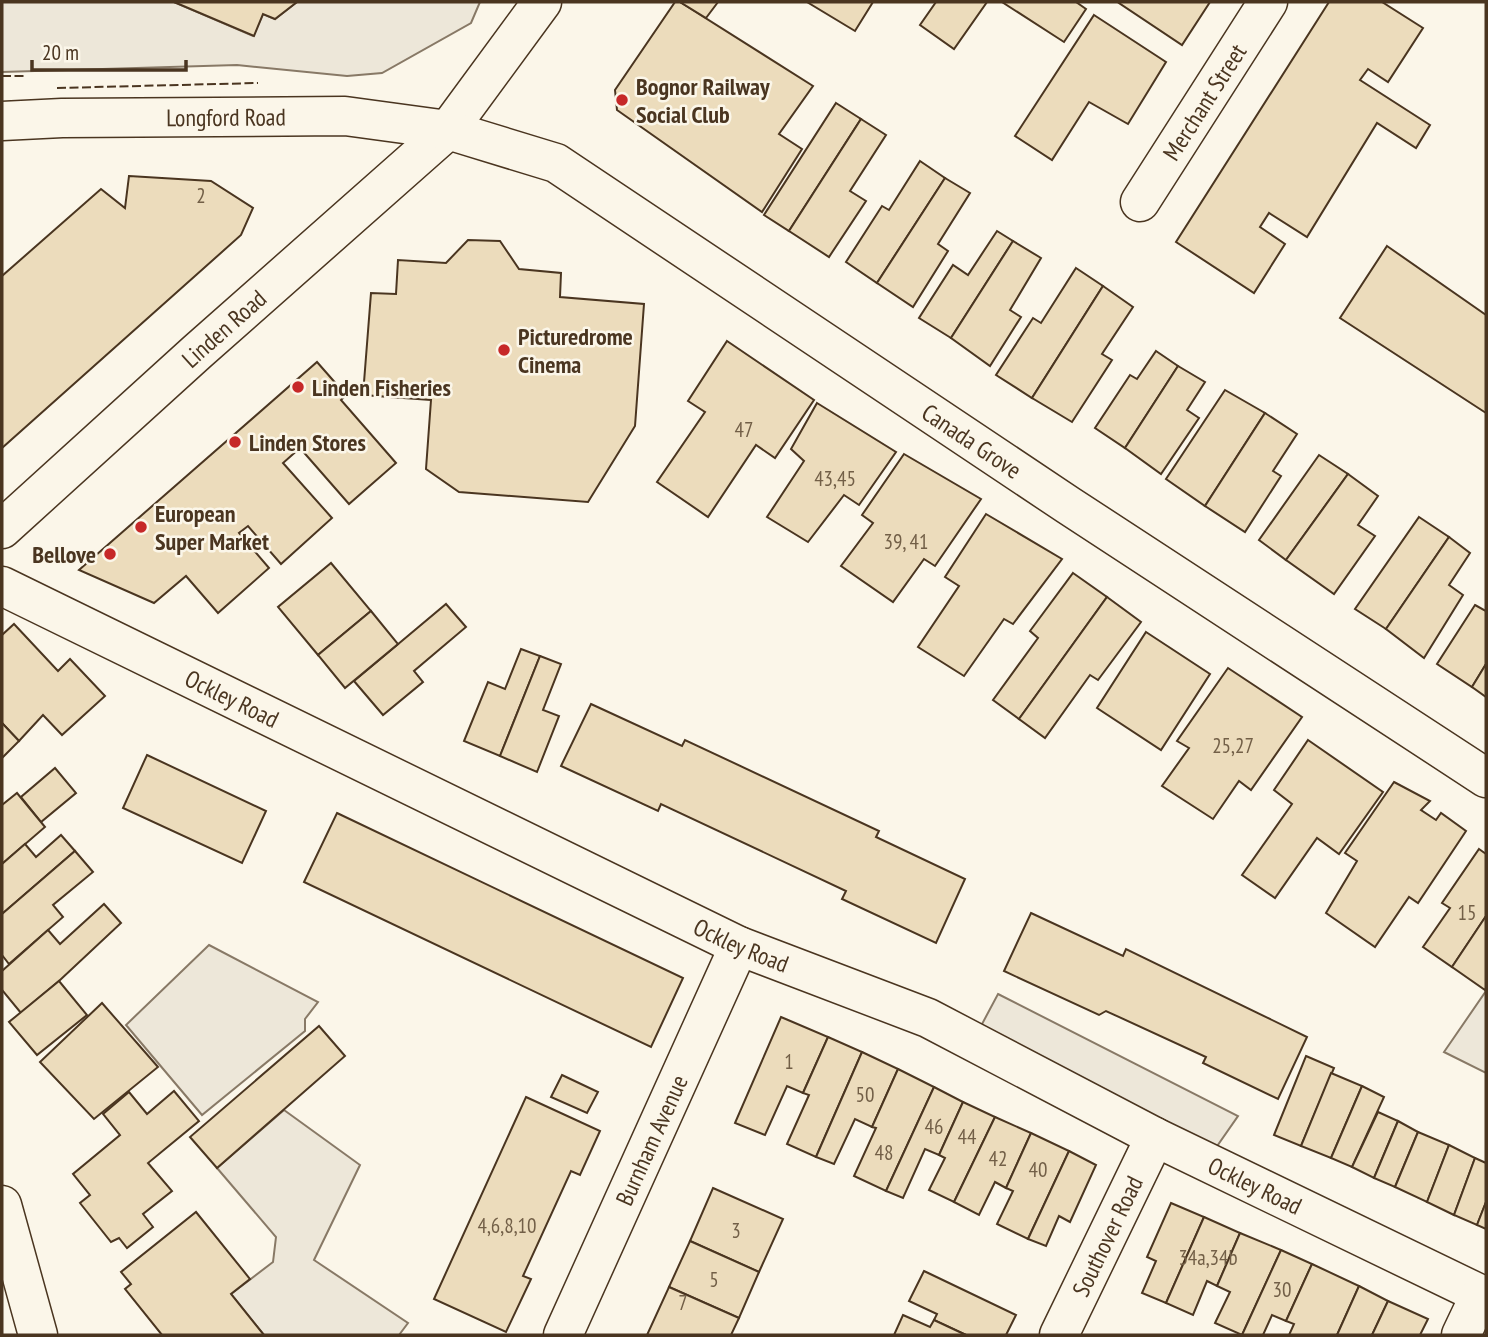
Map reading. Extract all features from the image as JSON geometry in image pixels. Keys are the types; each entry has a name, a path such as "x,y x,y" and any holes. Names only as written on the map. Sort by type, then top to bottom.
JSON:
{"street":[{"name":"Linden Road","path":"2,529 216,334 448,130 542,2"},
{"name":"Merchant Street","path":"1140,202 1268,2"},
{"name":"Longford Road","path":"2,121 62,118 345,116 448,130"},
{"name":"Canada Grove","path":"448,130 556,163 1068,505 1486,778"},
{"name":"Ockley Road","path":"2,586 739,946 928,1018 1155,1137 1483,1296"},
{"name":"Burnham Avenue","path":"563,1335 739,946"},
{"name":"Southover Road","path":"1059,1335 1155,1137"},
{"path":"2,1205 38,1335"},
{"path":"1461,1335 1483,1296"}],"shaded area":[{"path":"2,2 174,2 253,36 263,14 275,19 297,2 480,2 471,23 382,73 347,76 237,65 2,72"},
{"path":"209,945 318,1002 305,1019 305,1031 202,1115 126,1025"},
{"path":"1486,991 1486,1073 1444,1052"},
{"path":"998,994 1238,1116 1206,1162 973,1041"},
{"path":"284,1110 360,1165 314,1260 408,1323 399,1335 264,1335 231,1294 273,1262 276,1237 217,1168"}],"building":[{"path":"174,2 297,2 275,19 263,14 254,36"},
{"path":"675,2 680,2 813,86 779,134 802,149 762,212 617,110 615,90"},
{"path":"680,2 718,2 706,18"},
{"path":"807,2 873,2 855,31"},
{"path":"936,2 987,2 954,49 920,25"},
{"path":"1002,2 1076,2 1086,9 1064,42"},
{"path":"1120,2 1210,2 1182,45"},
{"path":"1329,2 1382,2 1423,28 1388,82 1368,69 1360,80 1430,125 1416,148 1377,123 1307,237 1269,213 1260,227 1285,244 1254,293 1176,242"},
{"path":"1094,15 1166,62 1128,124 1089,102 1052,160 1015,136"},
{"path":"836,103 861,119 789,231 764,215"},
{"path":"861,119 886,135 850,191 866,201 829,257 789,231"},
{"path":"920,161 945,178 877,283 846,262 882,206 889,210"},
{"path":"129,176 211,181 253,208 241,235 2,448 2,276 101,189 125,208"},
{"path":"945,178 970,193 938,244 948,251 913,307 877,283"},
{"path":"997,231 1013,241 951,338 919,318 953,265 968,275"},
{"name":"Picturedrome Cinema","path":"468,240 500,241 519,269 561,273 560,297 644,304 635,426 588,502 459,492 426,469 431,400 363,395 371,293 396,294 398,260 446,263"},
{"path":"1013,241 1041,258 1010,310 1021,317 990,366 951,338"},
{"path":"1387,246 1486,315 1486,413 1340,318"},
{"path":"1076,268 1103,286 1032,398 996,375 1033,318 1041,323"},
{"path":"1103,286 1133,307 1102,354 1112,360 1072,422 1032,398"},
{"path":"727,341 814,400 775,458 756,445 708,517 657,482 705,412 688,401"},
{"path":"1156,351 1178,366 1125,448 1095,428 1130,375 1137,379"},
{"path":"317,362 346,395 341,400 396,463 349,504 300,448 283,463 332,518 281,564 248,526 239,533 269,568 218,613 186,576 154,603 79,570"},
{"path":"1178,366 1205,382 1187,410 1199,418 1161,474 1125,448"},
{"path":"1225,390 1265,413 1205,506 1166,479"},
{"path":"817,403 896,452 859,505 844,495 808,542 767,517 804,461 791,449"},
{"path":"1265,413 1297,434 1273,471 1281,476 1245,532 1205,506"},
{"path":"904,454 981,499 935,566 924,559 893,602 841,566 873,523 862,515"},
{"path":"1319,455 1348,474 1286,560 1259,540"},
{"path":"1348,474 1378,496 1358,525 1375,536 1334,594 1286,560"},
{"path":"986,514 1062,559 1013,624 1004,619 964,676 918,647 959,586 945,577"},
{"path":"1419,517 1449,537 1386,629 1355,609"},
{"path":"1449,537 1470,553 1449,585 1463,595 1424,658 1386,629"},
{"path":"331,563 371,611 318,655 278,607"},
{"path":"1073,573 1107,597 1019,719 993,700 1038,638 1030,631"},
{"path":"1107,597 1141,622 1098,680 1090,675 1045,738 1019,719"},
{"path":"446,604 466,627 414,671 423,682 383,715 354,681"},
{"path":"1475,605 1486,611 1486,664 1472,687 1437,664"},
{"path":"371,611 398,644 345,688 318,655"},
{"path":"14,624 58,671 70,659 105,696 62,735 43,715 19,741 2,723 2,635"},
{"path":"1146,632 1210,674 1161,750 1097,708"},
{"path":"521,649 540,656 500,756 464,741 488,682 505,689"},
{"path":"540,656 561,664 543,710 559,716 537,772 500,756"},
{"path":"1486,664 1486,697 1472,687"},
{"path":"1228,668 1302,717 1251,790 1239,781 1213,819 1162,786 1189,748 1177,741"},
{"path":"591,704 682,746 685,740 879,831 876,837 965,879 936,943 842,899 846,891 661,804 658,811 561,766"},
{"path":"2,723 19,741 2,758"},
{"path":"1308,740 1383,792 1339,854 1317,838 1275,898 1242,875 1292,804 1274,790"},
{"path":"147,755 266,811 242,863 123,808"},
{"path":"55,768 76,793 41,822 21,797"},
{"path":"1394,782 1430,801 1421,810 1436,820 1441,813 1466,831 1418,903 1409,897 1375,947 1326,913 1357,861 1345,853"},
{"path":"17,793 45,827 2,864 2,805"},
{"path":"337,813 683,978 651,1047 304,882"},
{"path":"61,835 75,851 2,914 2,864 25,844 36,857"},
{"path":"1479,849 1486,854 1486,916 1452,967 1423,947 1450,908 1442,903"},
{"path":"75,851 93,872 53,905 63,917 9,964 2,955 2,914"},
{"path":"104,904 121,923 21,1013 2,990 2,971 48,930 60,944"},
{"path":"1031,913 1123,956 1126,949 1307,1037 1278,1099 1203,1063 1206,1057 1106,1011 1099,1015 1004,971"},
{"path":"1486,916 1486,988 1485,990 1452,967"},
{"path":"59,981 87,1015 37,1055 9,1022"},
{"path":"102,1003 158,1067 94,1119 40,1062"},
{"path":"781,1017 828,1037 803,1093 787,1086 765,1135 735,1123"},
{"path":"319,1026 345,1056 217,1168 190,1137"},
{"path":"828,1037 862,1052 816,1157 787,1144 809,1095 803,1093"},
{"path":"862,1052 898,1069 872,1127 855,1119 834,1164 816,1157"},
{"path":"1306,1056 1334,1068 1301,1146 1274,1135"},
{"path":"898,1069 934,1087 886,1191 854,1176"},
{"path":"1331,1073 1362,1086 1331,1158 1301,1146"},
{"path":"562,1075 598,1092 587,1113 551,1097"},
{"path":"1362,1086 1384,1097 1352,1167 1331,1158"},
{"path":"934,1087 963,1102 939,1155 925,1149 903,1198 886,1191"},
{"path":"174,1091 199,1121 148,1163 172,1191 143,1214 153,1227 127,1248 119,1238 111,1242 80,1203 90,1195 73,1174 120,1135 103,1114 129,1092 147,1114"},
{"path":"526,1097 600,1131 580,1175 571,1171 523,1276 531,1279 506,1332 434,1299"},
{"path":"963,1102 995,1117 954,1202 929,1190 945,1158 939,1155"},
{"path":"1378,1112 1398,1121 1374,1178 1352,1167"},
{"path":"995,1117 1031,1133 1006,1188 995,1182 979,1215 954,1202"},
{"path":"1398,1121 1418,1132 1395,1187 1374,1178"},
{"path":"1418,1132 1449,1145 1427,1202 1395,1187"},
{"path":"1031,1133 1069,1151 1028,1239 997,1224 1013,1191 1006,1188"},
{"path":"1449,1145 1475,1158 1454,1215 1427,1202"},
{"path":"1069,1151 1096,1165 1070,1222 1059,1216 1046,1246 1028,1239"},
{"path":"1475,1158 1486,1163 1486,1202 1477,1225 1454,1215"},
{"path":"713,1188 783,1219 759,1272 690,1241"},
{"path":"1486,1202 1486,1229 1477,1225"},
{"path":"1171,1203 1204,1217 1166,1303 1142,1293 1156,1261 1147,1257"},
{"path":"196,1212 250,1279 231,1294 264,1335 162,1335 125,1289 131,1284 121,1272"},
{"path":"1204,1217 1240,1233 1217,1286 1207,1281 1193,1315 1166,1303"},
{"path":"1240,1233 1281,1250 1242,1335 1215,1323 1230,1292 1217,1286"},
{"path":"690,1241 759,1272 739,1318 669,1287"},
{"path":"1281,1250 1312,1264 1286,1321 1272,1315 1263,1335 1242,1335"},
{"path":"1312,1264 1359,1286 1337,1335 1289,1335 1294,1324 1286,1321"},
{"path":"924,1271 1016,1315 1006,1335 966,1335 934,1320 937,1314 909,1301"},
{"path":"1359,1286 1388,1301 1372,1335 1337,1335"},
{"path":"669,1287 739,1318 731,1335 647,1335"},
{"path":"1388,1301 1428,1319 1420,1335 1372,1335"},
{"path":"903,1315 930,1327 934,1320 966,1335 894,1335"}],"fence":[{"path":"2,76 24,76"},
{"path":"57,88 258,83"}],"place":[{"name":"Bognor Railway Social Club","path":"622,100"},
{"name":"Picturedrome Cinema","path":"504,350"},
{"name":"Linden Fisheries","path":"298,387"},
{"name":"Linden Stores","path":"235,442"},
{"name":"European Super Market","path":"141,527"},
{"name":"Bellove","path":"110,554"}]}
